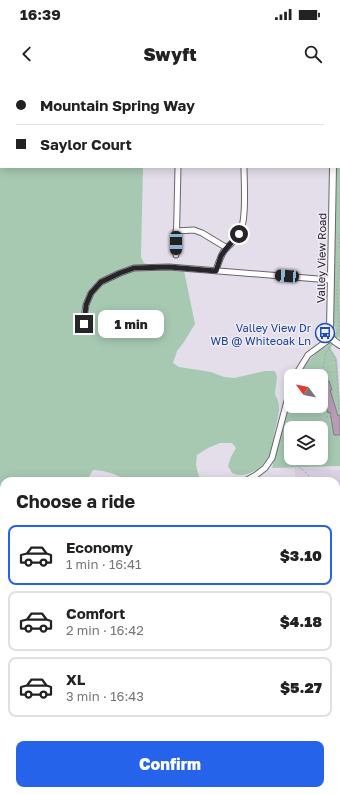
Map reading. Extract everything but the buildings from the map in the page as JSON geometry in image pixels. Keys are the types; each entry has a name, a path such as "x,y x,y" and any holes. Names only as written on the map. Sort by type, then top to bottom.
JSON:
{"street":[{"path":"176,255 178,168"},
{"path":"216,271 221,256 239,234 244,218 244,168"},
{"name":"Valley View Road","path":"331,338 330,280 333,168"},
{"path":"176,231 194,230 227,248"},
{"path":"84,324 86,305 91,293 101,282 134,268 169,267 330,280"},
{"path":"299,369 308,355 331,338 334,342 340,345"},
{"path":"252,477 265,468 272,458 284,413"}],"path":[{"path":"340,234 340,249"},
{"path":"337,335 340,329 337,293 340,262"},
{"path":"323,369 326,353 329,347 335,358 339,410 336,413 326,417"},
{"path":"328,372 336,372"},
{"path":"297,465 310,477"}],"shaded area":[{"path":"295,468 340,470 340,477 295,477"}],"green space":[{"path":"0,168 143,168 141,257 144,263 154,266 183,266 195,324 177,351 173,363 179,367 211,372 224,377 234,378 265,371 275,371 277,377 275,394 279,412 271,451 268,458 258,469 250,473 241,475 232,473 228,466 236,448 232,443 220,443 197,455 196,465 199,477 121,477 103,471 93,470 89,477 0,477"},
{"path":"337,168 340,168 340,339 338,337 331,349 337,359 340,402 340,466 272,468 285,413 328,413 328,369 303,369 318,351 327,346 336,332 333,320"}],"place":[{"name":"Valley View Dr WB @ Whiteoak Ln","path":"325,333"}],"route":[{"path":"84,324 86,305 91,293 101,282 134,268 169,267 216,271 221,256 239,234"}]}
